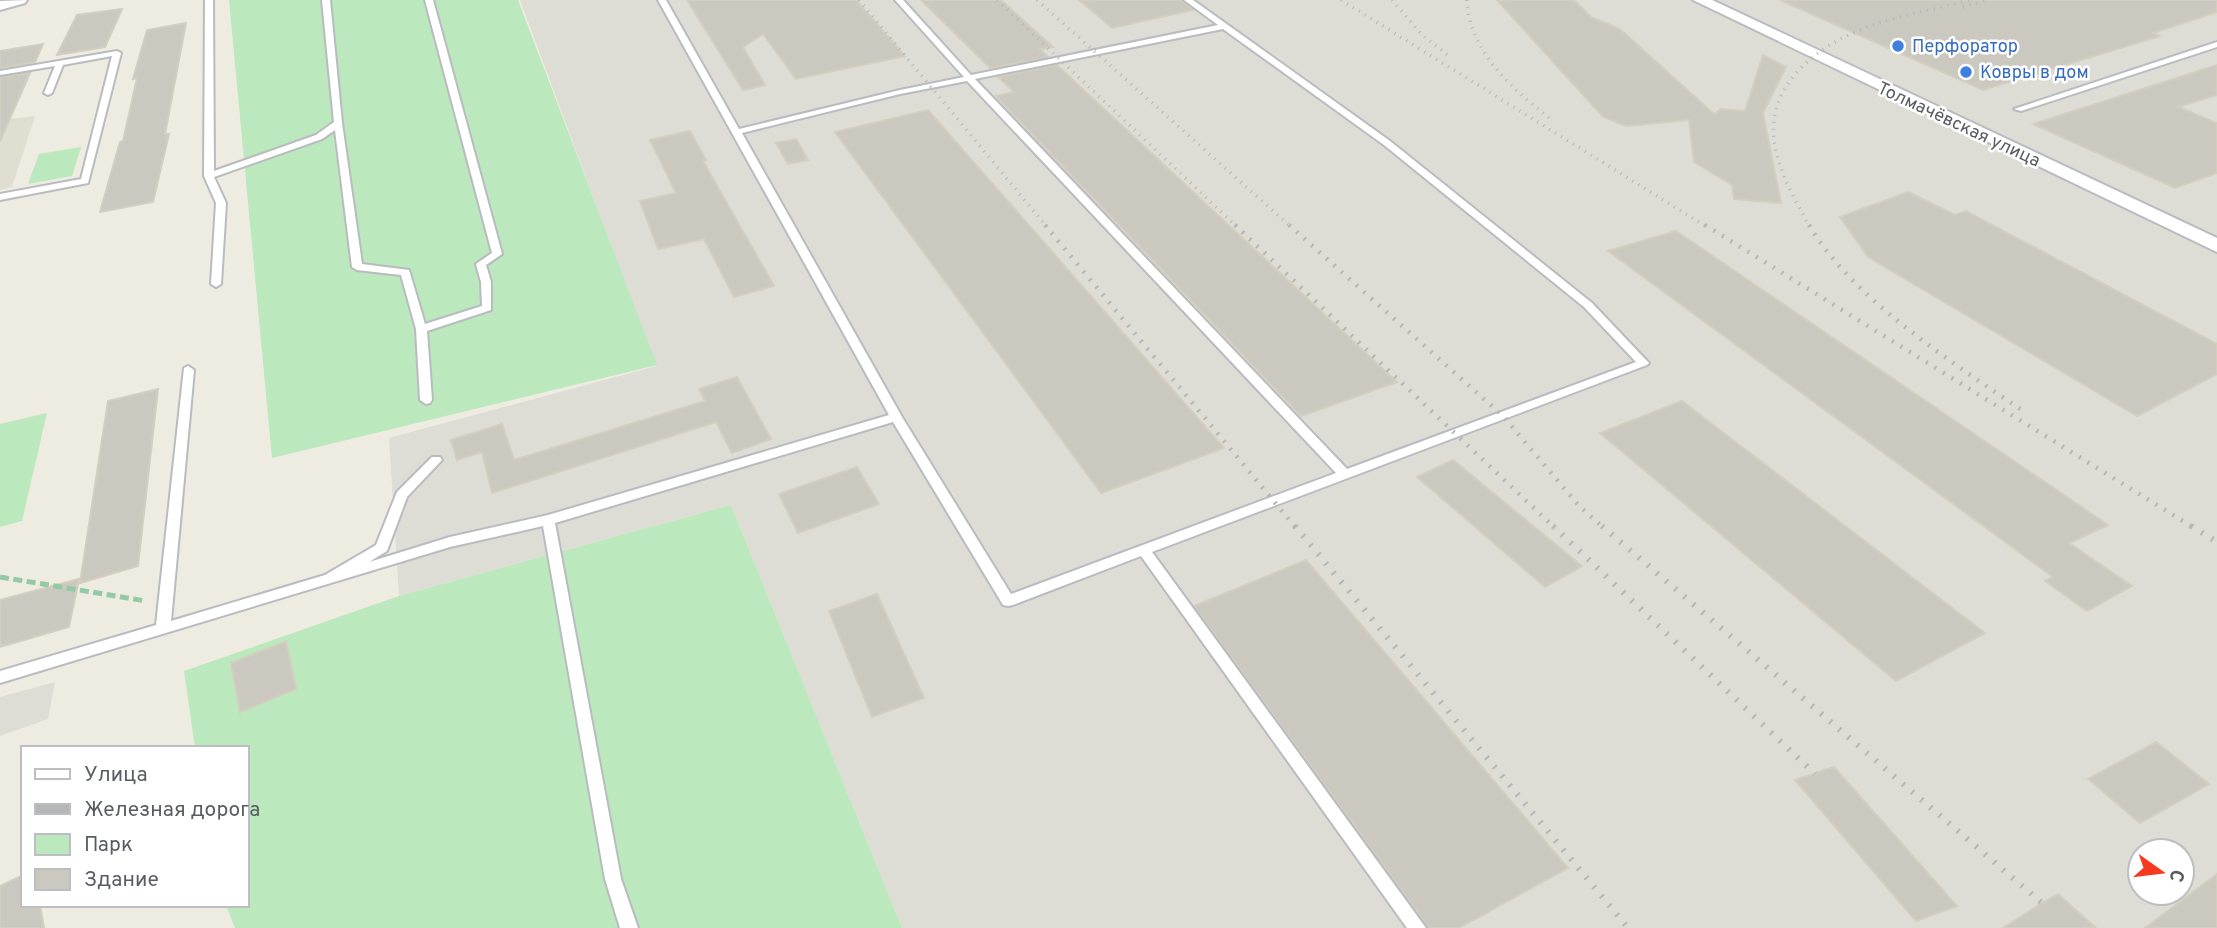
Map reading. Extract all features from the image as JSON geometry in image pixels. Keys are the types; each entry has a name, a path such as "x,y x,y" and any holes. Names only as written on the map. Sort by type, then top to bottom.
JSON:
{"street":[{"path":"0,6 20,0"},
{"name":"Толмачёвская улица","path":"1700,0 2217,246"}],"lane":[{"path":"209,0 209,176 221,203 216,284"},
{"path":"326,0 338,123 357,267 405,272 421,329 426,400"},
{"path":"421,329 487,308 486,282 481,264 496,254 429,0"},
{"path":"662,0 896,417 1008,601 1643,363 1588,305 1451,194 1387,143 1188,0"},
{"path":"899,0 970,79 1345,475"},
{"path":"737,132 900,92 1224,26"},
{"path":"2018,109 2217,44"},
{"path":"0,73 117,54 85,181 0,197"},
{"path":"48,93 60,63"},
{"path":"209,176 319,137 338,123"},
{"path":"163,629 188,370"},
{"path":"0,677 450,542 548,520 896,417"},
{"path":"330,579 382,548 401,495 436,460"},
{"path":"548,520 613,878 629,928"},
{"path":"1144,551 1417,928"}],"path":[{"path":"0,577 164,604"}],"shaded area":[{"path":"520,0 2217,0 2217,928 902,928 731,505 399,596 389,438 656,366"},
{"path":"35,116 12,187 0,190 0,120"},
{"path":"55,682 48,719 0,736 0,697"}],"green space":[{"path":"229,0 518,0 657,365 272,458"},
{"path":"81,147 72,176 28,184 39,154"},
{"path":"47,413 22,521 0,527 0,424"},
{"path":"731,505 902,928 235,928 227,907 248,907 248,746 195,746 184,671 399,596"}],"building":[{"path":"687,0 856,0 905,56 796,79 763,34 743,47 765,85 743,90"},
{"path":"921,0 1001,0 1053,47 1040,49 1048,57 990,68"},
{"path":"1079,0 1181,0 1193,10 1112,28"},
{"path":"1497,0 1574,0 1591,17 1620,29 1714,114 1721,109 1745,111 1763,55 1786,67 1763,113 1781,203 1734,199 1732,185 1694,162 1689,120 1626,126 1603,117"},
{"path":"1780,0 2217,0 2217,12 2153,33 2160,36 1983,90"},
{"path":"122,9 105,47 57,55 77,15"},
{"path":"186,23 165,134 169,134 153,202 100,212 120,142 123,141 137,78 133,79 147,30"},
{"path":"43,44 35,62 0,68 0,51"},
{"path":"1057,65 1397,382 1301,416 996,96 1014,92 998,77"},
{"path":"2217,65 2217,95 2178,107 2217,123 2217,173 2175,188 2033,124"},
{"path":"30,73 0,141 0,77"},
{"path":"928,110 1224,448 1101,493 835,132"},
{"path":"690,131 706,160 703,161 774,286 734,297 704,239 658,249 640,201 676,193 650,140"},
{"path":"796,139 808,160 788,164 776,143"},
{"path":"1908,192 1955,215 1966,211 2217,344 2217,374 2137,416 1868,257 1840,217"},
{"path":"1676,231 2108,525 2069,543 2132,586 2087,611 2045,581 2053,577 1608,251"},
{"path":"737,377 771,439 732,453 716,422 492,493 482,452 457,460 451,440 502,424 514,460 705,401 699,389"},
{"path":"158,389 138,566 80,583 108,401"},
{"path":"1682,401 1985,633 1896,681 1600,433"},
{"path":"1453,460 1582,566 1545,587 1417,477"},
{"path":"857,467 879,504 798,533 779,494"},
{"path":"1306,560 1568,868 1459,928 1429,928 1194,606"},
{"path":"79,579 69,627 0,647 0,600"},
{"path":"877,594 924,698 872,717 829,611"},
{"path":"286,641 296,689 240,712 231,663"},
{"path":"2156,742 2209,784 2140,823 2088,779"},
{"path":"1834,767 1957,906 1916,921 1795,780"},
{"path":"2217,874 2217,928 2145,928 2173,907 2196,907 2196,890"},
{"path":"21,876 21,907 40,907 44,928 0,928 0,886"},
{"path":"2058,894 2096,928 2003,928 2042,903"}],"railway":[{"path":"859,0 1047,227"},
{"path":"997,0 1237,227"},
{"path":"1037,0 1291,227"},
{"path":"1341,0 1707,227"},
{"path":"1392,0 1422,35 1449,56"},
{"path":"1467,0 1476,37 1496,69 1553,121"},
{"path":"1810,227 1789,187 1775,148 1773,128 1776,109 1784,89 1799,70 1836,41 1878,23 1970,0"},
{"path":"1963,7 1987,0"},
{"path":"1045,225 1296,528"},
{"path":"1235,225 1555,528"},
{"path":"1289,225 1503,416 1579,506 1604,528"},
{"path":"1705,225 2194,528"},
{"path":"1809,225 1851,279 1878,304 1938,352 2026,413"},
{"path":"1295,526 1628,928"},
{"path":"1553,526 1815,774"},
{"path":"1602,526 2042,903"},
{"path":"2191,526 2217,542"}],"place":[{"name":"Перфоратор","path":"1898,46"},
{"name":"Ковры в дом","path":"1966,72"}]}
